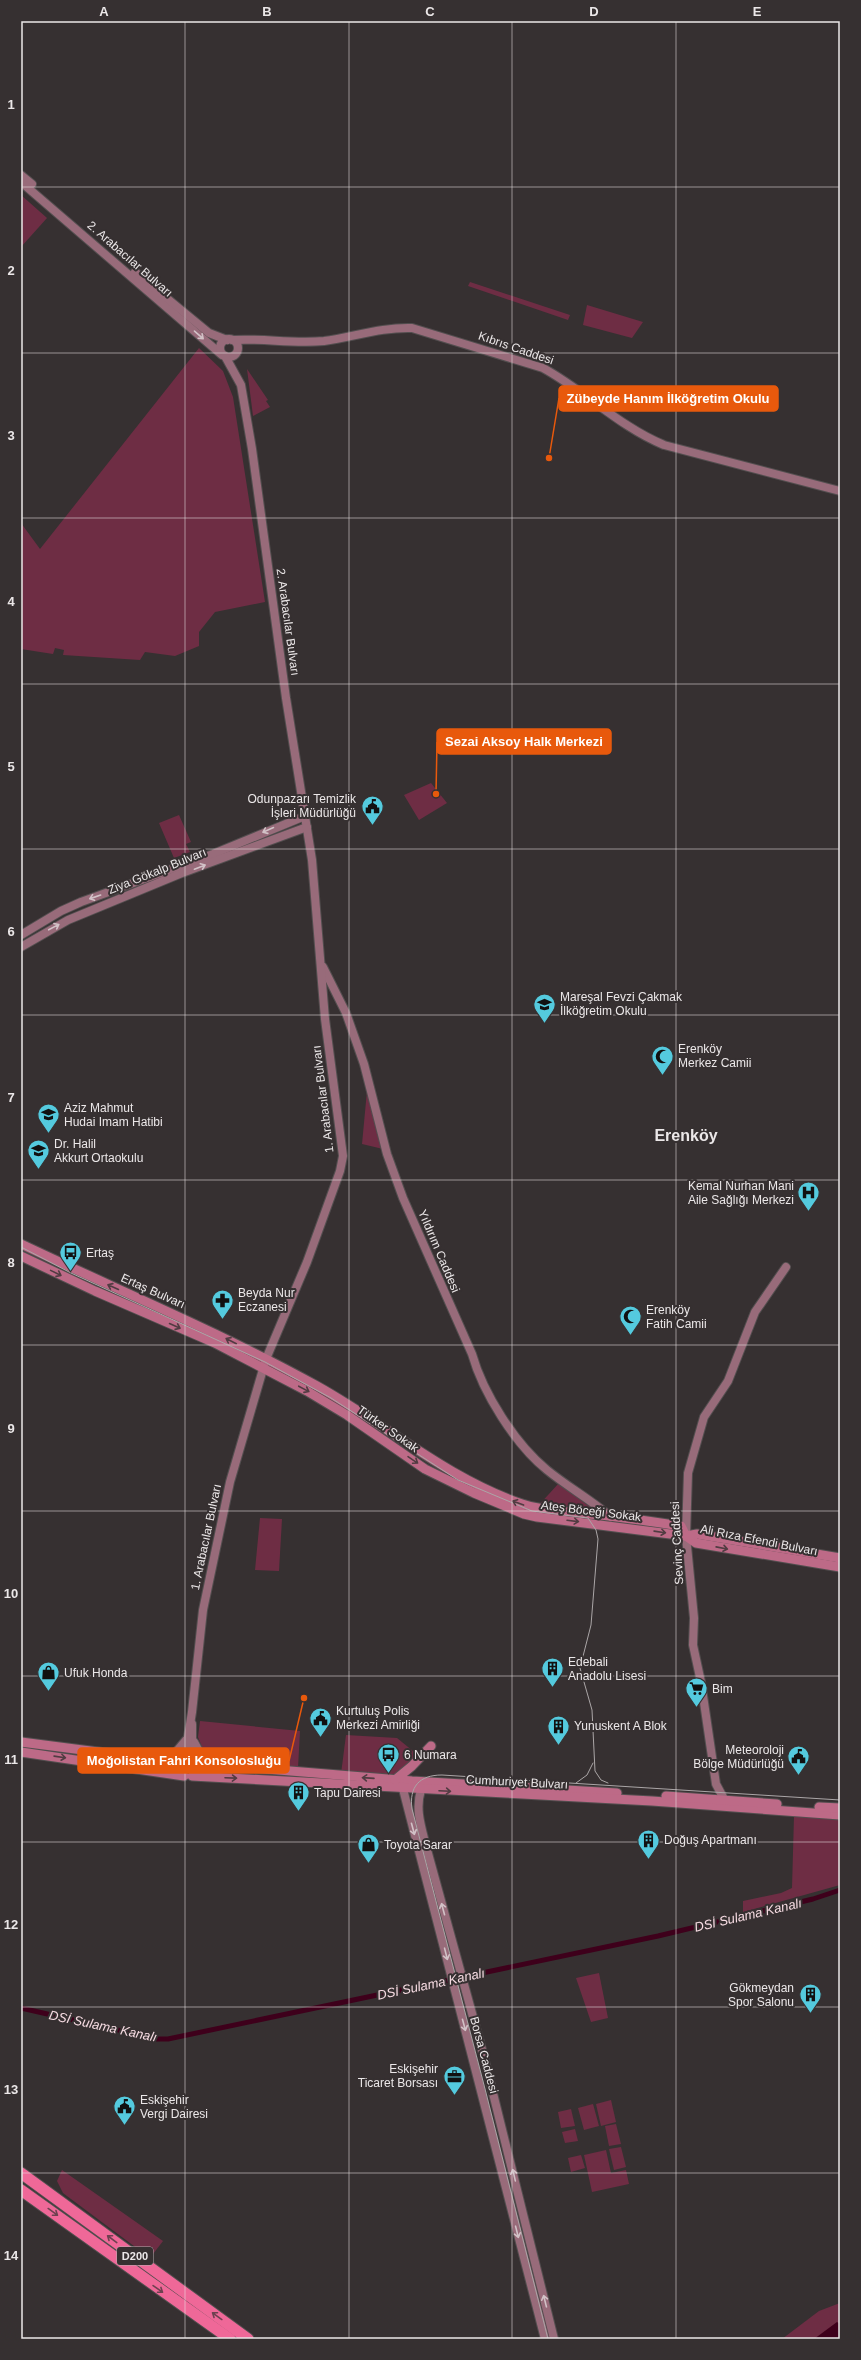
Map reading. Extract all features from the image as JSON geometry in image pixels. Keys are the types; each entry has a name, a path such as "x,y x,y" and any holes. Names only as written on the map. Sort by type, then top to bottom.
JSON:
{"highway":[{"name":"D200","path":"21,2173 248,2339"},
{"name":"D200","path":"21,2190 230,2339"}],"main road":[{"name":"2. Arabacılar Bulvarı","path":"21,175 209,333 229,340"},
{"name":"2. Arabacılar Bulvarı","path":"21,182 224,355 241,385 248,420 286,698 307,827 315,895"},
{"name":"Kıbrıs Caddesi","path":"229,340 310,342 391,327 412,328 543,368 559,377 629,426 664,445 840,491"},
{"path":"229,340 238,346 237,352 231,357 224,355 221,346 229,340"},
{"name":"Ziya Gökalp Bulvarı","path":"21,935 74,905 213,854 305,816"},
{"name":"Ziya Gökalp Bulvarı","path":"21,947 68,920 182,873 307,827"},
{"name":"1. Arabacılar Bulvarı","path":"188,1763 191,1720 203,1610 230,1482 267,1365 307,1262 340,1171 343,1156 319,959 315,895"},
{"name":"Yıldırım Caddesi","path":"319,959 331,986 346,1012 364,1064 387,1154 403,1198 469,1348 478,1375 512,1431 546,1469 602,1509"},
{"name":"Ertaş Bulvarı","path":"21,1244 212,1331 267,1365"},
{"name":"Ertaş Bulvarı","path":"21,1256 95,1291 267,1365"},
{"name":"Sevinç Caddesi","path":"737,1808 724,1799 716,1784 711,1760 701,1682 693,1645 694,1618 686,1536 688,1474 704,1417 728,1381 755,1312 786,1267"},
{"name":"Türker Sokak","path":"267,1365 332,1395 458,1476"},
{"name":"Türker Sokak","path":"267,1365 347,1415 425,1469 448,1482 495,1502"},
{"name":"Ateş Böceği Sokak","path":"458,1476 530,1507 630,1518"},
{"name":"Ateş Böceği Sokak","path":"495,1502 537,1517 686,1536"},
{"path":"602,1509 612,1517 635,1529"},
{"path":"602,1509 630,1518 681,1526 686,1536"},
{"name":"Ali Rıza Efendi Bulvarı","path":"686,1536 697,1534 840,1558"},
{"name":"Ali Rıza Efendi Bulvarı","path":"686,1536 696,1543 840,1567"},
{"path":"158,1760 176,1752 190,1739 200,1753 218,1766"},
{"name":"Cumhuriyet Bulvarı","path":"21,1742 158,1760 218,1766 395,1780 724,1799 840,1808"},
{"path":"395,1780 412,1766 431,1746"},
{"name":"Cumhuriyet Bulvarı","path":"21,1752 188,1776 403,1789 652,1801 840,1815"},
{"path":"188,1763 196,1770 188,1776 180,1770 188,1763"},
{"path":"403,1789 412,1781"},
{"name":"Borsa Caddesi","path":"403,1789 544,2339"},
{"name":"Borsa Caddesi","path":"422,1790 418,1799 418,1814 464,1985 554,2339"}],"shaded area":[{"path":"21,195 47,218 21,247"},
{"path":"470,282 570,315 568,320 468,286"},
{"path":"587,305 643,322 632,338 583,325"},
{"path":"199,348 223,371 233,397 265,602 215,612 199,632 199,646 175,656 145,652 140,660 63,655 64,650 55,648 53,654 21,649 21,523 40,549"},
{"path":"247,369 268,400 266,401 270,407 253,416"},
{"path":"431,783 447,803 419,820 404,795"},
{"path":"179,815 191,842 186,844 190,852 174,858 159,823"},
{"path":"367,1091 383,1149 362,1144"},
{"path":"559,1483 595,1511 538,1506"},
{"path":"260,1518 282,1519 279,1571 255,1570"},
{"path":"200,1721 300,1731 298,1768 214,1759 202,1747 198,1737"},
{"path":"346,1735 397,1738 419,1756 403,1774 341,1774"},
{"path":"794,1816 840,1819 840,1885 743,1912 743,1901 781,1893 792,1888"},
{"path":"599,1973 608,2018 591,2022 576,1978"},
{"path":"611,2100 616,2122 601,2126 596,2104"},
{"path":"593,2104 599,2126 584,2130 578,2108"},
{"path":"571,2109 575,2126 561,2128 558,2112"},
{"path":"616,2124 621,2144 609,2146 605,2126"},
{"path":"575,2129 578,2141 565,2143 562,2132"},
{"path":"621,2147 626,2167 614,2170 609,2149"},
{"path":"606,2150 611,2173 626,2170 629,2184 592,2192 584,2155"},
{"path":"581,2155 585,2168 571,2172 568,2158"},
{"path":"62,2170 163,2241 150,2258 63,2193 57,2181"},
{"path":"840,2303 840,2339 782,2339 819,2311"},
{"path":"837,2322 840,2324 840,2339 814,2339"}],"waterway":[{"name":"DSİ Sulama Kanalı","path":"21,2008 157,2039 168,2039 658,1936 813,1899 840,1890"}],"tram line":[{"path":"21,1247 71,1273 265,1362 331,1398 458,1480 532,1511 588,1518 596,1530 598,1539 591,1625 580,1668 592,1710 595,1771 601,1780 608,1783"},
{"path":"576,1783 587,1775 593,1763"},
{"path":"548,2339 412,1809 411,1801 414,1789 417,1784 427,1777 442,1775 840,1800"}],"place":[{"name":"Zübeyde Hanım İlköğretim Okulu","path":"549,458"},
{"name":"Sezai Aksoy Halk Merkezi","path":"436,794"},
{"name":"Odunpazarı Temizlik İşleri Müdürlüğü","path":"372,826"},
{"name":"Mareşal Fevzi Çakmak İlköğretim Okulu","path":"544,1024"},
{"name":"Erenköy Merkez Camii","path":"663,1076"},
{"name":"Aziz Mahmut Hudai Imam Hatibi","path":"49,1134"},
{"name":"Dr. Halil Akkurt Ortaokulu","path":"39,1170"},
{"name":"Kemal Nurhan Mani Aile Sağlığı Merkezi","path":"809,1212"},
{"name":"Ertaş","path":"71,1272"},
{"name":"Beyda Nur Eczanesi","path":"222,1320"},
{"name":"Erenköy Fatih Camii","path":"631,1336"},
{"name":"Edebali Anadolu Lisesi","path":"553,1688"},
{"name":"Ufuk Honda","path":"49,1692"},
{"name":"Moğolistan Fahri Konsolosluğu","path":"304,1698"},
{"name":"Bim","path":"697,1708"},
{"name":"Kurtuluş Polis Merkezi Amirliği","path":"321,1738"},
{"name":"Yunuskent A Blok","path":"558,1746"},
{"name":"6 Numara","path":"389,1774"},
{"name":"Meteoroloji Bölge Müdürlüğü","path":"799,1776"},
{"name":"Tapu Dairesi","path":"299,1812"},
{"name":"Doğuş Apartmanı","path":"649,1860"},
{"name":"Toyota Sarar","path":"369,1864"},
{"name":"Gökmeydan Spor Salonu","path":"810,2014"},
{"name":"Eskişehir Ticaret Borsası","path":"454,2096"},
{"name":"Eskişehir Vergi Dairesi","path":"124,2126"}],"district":[{"name":"Erenköy","path":"686,1135"}]}
